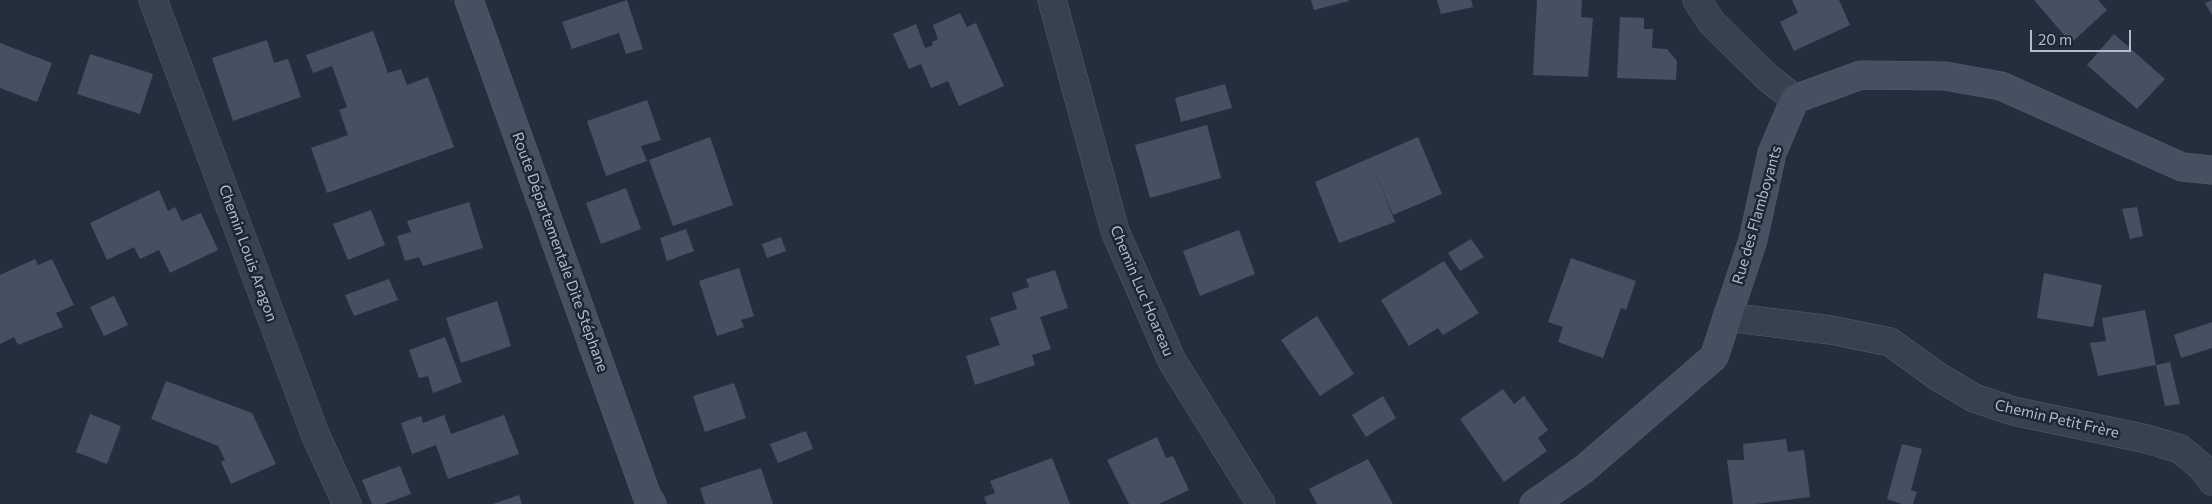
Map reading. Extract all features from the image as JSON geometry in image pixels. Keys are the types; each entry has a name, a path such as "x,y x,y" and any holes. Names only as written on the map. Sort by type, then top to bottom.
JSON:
{"main road":[{"name":"Route Départementale Dite Stéphane","path":"469,0 647,496 652,504"},
{"path":"1795,99 1861,75 1945,76 2001,86 2182,167 2212,170"},
{"name":"Rue des Flamboyants","path":"1534,504 1584,469 1714,357 1752,240 1772,153 1795,99"}],"street":[{"name":"Chemin Louis Aragon","path":"153,0 315,434 347,504"},
{"name":"Chemin Luc Hoareau","path":"1052,0 1115,232 1172,361 1261,504"},
{"path":"1697,0 1712,23 1768,78 1795,99"},
{"name":"Chemin Petit Frère","path":"1728,317 1831,330 1890,342 1937,376 1974,398 2013,412 2148,439 2180,449 2203,468 2212,481"}],"building":[{"path":"627,0 643,49 626,54 619,33 572,49 562,22"},
{"path":"1311,0 1349,0 1349,1 1314,10"},
{"path":"1437,0 1471,0 1473,7 1441,14"},
{"path":"1537,0 1582,0 1581,17 1593,18 1588,77 1533,75"},
{"path":"1792,0 1839,0 1850,25 1794,51 1780,22 1798,13"},
{"path":"2034,0 2098,0 2107,10 2071,43"},
{"path":"2212,0 2212,15 2205,3"},
{"path":"960,13 967,27 976,23 1004,86 959,106 948,81 931,88 921,64 909,69 893,34 916,24 925,48 933,45 932,42 938,39 933,25"},
{"path":"1620,17 1644,18 1644,29 1653,29 1652,48 1667,49 1677,61 1676,80 1617,78"},
{"path":"373,31 388,73 401,69 407,85 428,77 454,147 327,193 311,148 348,135 339,110 347,107 332,66 313,73 306,55"},
{"path":"2114,34 2165,79 2137,109 2087,65"},
{"path":"267,40 274,63 288,59 301,97 233,121 212,58"},
{"path":"0,43 52,63 37,102 0,88"},
{"path":"90,54 153,74 140,114 77,94"},
{"path":"1225,84 1232,108 1181,122 1175,98"},
{"path":"647,100 661,140 641,146 647,161 606,176 587,121"},
{"path":"1207,125 1221,178 1150,198 1135,145"},
{"path":"710,137 733,205 673,226 649,160"},
{"path":"1418,137 1442,194 1393,215 1372,164 1395,222 1339,243 1315,182"},
{"path":"626,188 641,229 601,244 586,203"},
{"path":"159,190 168,211 175,207 182,221 201,213 218,250 170,273 159,250 140,259 134,247 107,260 90,223"},
{"path":"469,202 483,248 423,266 419,257 405,261 397,236 411,232 407,221"},
{"path":"2137,207 2143,236 2130,239 2122,209"},
{"path":"371,210 385,245 348,260 333,224"},
{"path":"686,229 694,251 667,261 660,238"},
{"path":"1239,230 1255,274 1200,296 1183,251"},
{"path":"781,237 786,251 767,258 762,244"},
{"path":"1471,239 1484,257 1460,271 1448,253"},
{"path":"1571,258 1636,281 1626,310 1621,308 1603,358 1558,342 1563,327 1548,322"},
{"path":"35,259 38,265 52,259 74,305 56,313 63,327 18,345 14,337 0,344 0,275"},
{"path":"1444,261 1479,313 1443,335 1438,328 1409,346 1381,300"},
{"path":"739,268 754,316 741,320 744,327 717,336 699,281"},
{"path":"1055,270 1068,308 1040,317 1051,349 1032,355 1035,365 975,385 966,356 1000,345 990,318 1017,309 1012,293 1029,287 1026,279"},
{"path":"2044,273 2102,285 2093,327 2037,318"},
{"path":"389,279 398,300 354,316 345,295"},
{"path":"114,296 128,325 104,336 90,307"},
{"path":"497,301 511,346 461,363 446,318"},
{"path":"2145,310 2156,365 2098,376 2090,343 2106,341 2102,318"},
{"path":"1317,316 1354,374 1320,396 1281,340"},
{"path":"2212,322 2212,348 2181,358 2174,335"},
{"path":"445,337 462,382 433,393 428,376 419,378 409,350"},
{"path":"2170,362 2180,404 2165,406 2156,365"},
{"path":"166,381 252,413 276,464 231,484 221,462 225,460 218,446 151,419"},
{"path":"734,383 746,418 705,432 693,396"},
{"path":"1503,389 1514,404 1524,396 1548,430 1538,438 1547,451 1504,482 1460,419"},
{"path":"1383,396 1396,418 1366,437 1352,415"},
{"path":"90,414 121,426 107,464 76,452"},
{"path":"444,415 451,434 504,415 519,454 448,479 436,445 412,454 401,423 421,416 423,423"},
{"path":"806,431 813,449 778,463 770,444"},
{"path":"1157,437 1166,458 1173,456 1189,490 1159,504 1129,504 1107,460"},
{"path":"1786,439 1788,452 1804,450 1810,497 1755,504 1733,504 1727,460 1744,460 1743,444"},
{"path":"1902,444 1922,449 1911,490 1917,492 1913,504 1902,504 1887,499"},
{"path":"1052,458 1070,504 987,504 984,497 995,493 990,481"},
{"path":"1368,459 1393,504 1317,504 1309,489"},
{"path":"400,466 411,494 384,504 372,504 362,480"},
{"path":"761,468 773,504 705,504 700,488"},
{"path":"519,495 522,504 493,504"}]}
